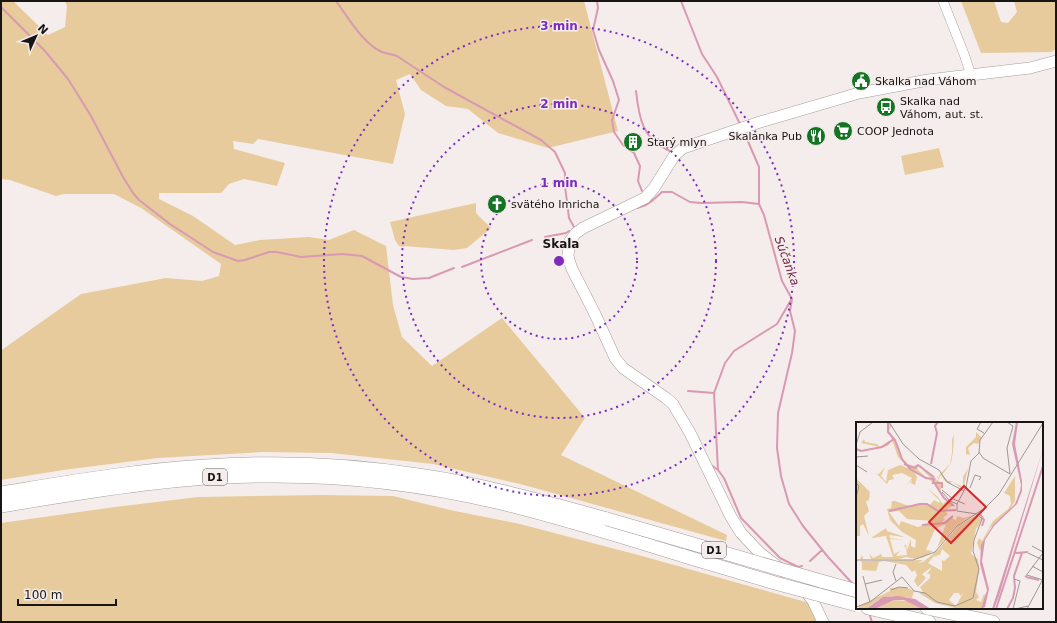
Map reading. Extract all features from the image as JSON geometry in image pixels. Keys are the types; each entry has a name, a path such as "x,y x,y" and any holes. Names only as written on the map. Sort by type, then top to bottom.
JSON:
{"highway":[{"name":"D1","path":"1,493 135,473 226,465 309,464 418,475 467,483 607,519 856,591"},
{"name":"D1","path":"1,506 136,485 204,478 240,476 311,476 381,482 430,489 496,502 604,531 794,589 856,605"},
{"path":"872,609 930,622"},
{"path":"932,609 993,622"}],"main road":[{"path":"823,622 813,601 803,588 759,552 741,533 731,517 690,434 672,404 666,398 623,368 614,358 595,314 572,269 568,255 570,241 576,233 583,228 645,197 654,188 674,156 683,148 747,126 859,93 928,80 1030,68 1056,61"}],"street":[{"path":"943,1 964,54 970,75"}],"shaded area":[{"path":"1,1 13,1 48,35 65,27 67,6 65,1 584,1 618,131 548,148 498,133 468,109 446,106 421,90 410,74 396,80 405,114 393,164 258,139 253,144 233,141 234,149 285,163 277,186 244,179 229,184 221,193 159,193 159,199 193,216 235,245 260,240 309,237 329,240 354,230 386,246 393,305 402,337 432,366 502,318 585,418 561,455 727,535 726,541 524,485 433,464 331,453 263,452 158,458 63,470 1,480 1,351 3,349 81,294 166,278 202,281 219,276 221,264 141,208 114,194 64,194 56,196 10,180 1,179"},
{"path":"961,1 994,1 1001,22 1008,23 1017,12 1014,1 1056,1 1056,49 1051,52 981,53"},
{"path":"939,148 944,167 905,175 901,156"},
{"path":"476,203 476,213 491,228 467,248 454,250 404,247 399,246 395,240 390,222"},
{"path":"322,495 393,496 450,510 520,524 642,556 806,602 815,610 820,622 1,622 1,523 198,497"}],"waterway":[{"path":"336,1 356,30 375,48 382,52 397,56 444,87 541,140 555,152 565,173 569,218 574,227"},
{"path":"597,1 598,8 593,30 599,50 613,81 619,100 612,120 614,132 623,145 634,153 640,166 638,181 642,191"},
{"name":"Súčanka","path":"681,1 702,54 717,77 740,124"},
{"path":"1,7 45,51 68,79 91,116 123,177 139,200 170,224 213,252 238,261 269,252 277,252 301,257 342,254 362,256 401,277 413,279 429,278 454,268"},
{"path":"636,91 644,127 653,140 670,151"},
{"name":"Súčanka","path":"744,132 759,167 759,204 764,215 782,281 792,299 790,311 795,331 792,353 778,413 777,448 781,476 789,504 803,526 828,557 852,583"},
{"path":"650,199 652,201 662,192 672,192 690,202 742,202 759,204"},
{"path":"637,208 652,201"},
{"path":"545,237 566,233 569,231"},
{"path":"462,267 532,240"},
{"path":"791,300 777,324 734,351 725,363 714,393 718,470 724,478 741,518 780,558 798,567 802,566"},
{"path":"688,391 714,393"},
{"path":"711,465 718,470"},
{"path":"810,561 822,550"},
{"name":"Súčanka","path":"869,613 872,622"}],"place":[{"name":"Skalka nad Váhom","path":"861,81"},
{"name":"Skalka nad Váhom, aut. st.","path":"886,107"},
{"name":"COOP Jednota","path":"843,131"},
{"name":"Skalanka Pub","path":"816,136"},
{"name":"Starý mlyn","path":"633,142"},
{"name":"svätého Imricha","path":"497,204"}],"district":[{"name":"Skala","path":"561,244"}]}
